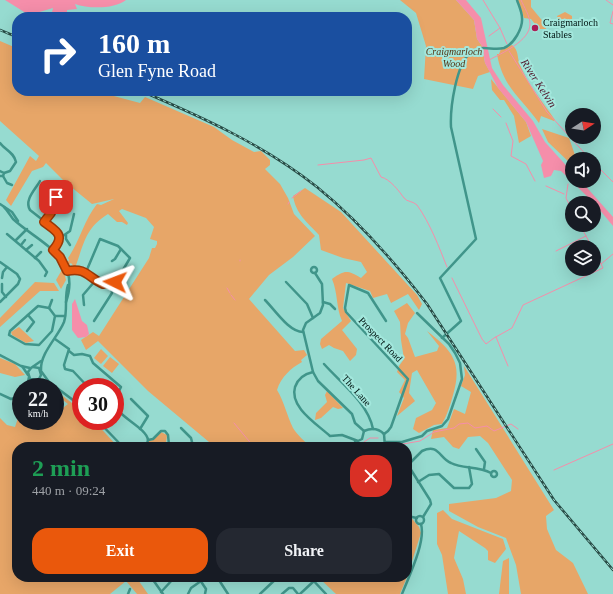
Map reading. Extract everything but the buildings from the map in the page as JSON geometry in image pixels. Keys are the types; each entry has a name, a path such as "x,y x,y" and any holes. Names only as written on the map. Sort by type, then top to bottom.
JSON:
{"street":[{"path":"442,338 460,321 440,278 476,239 451,127 450,108 460,68 470,53 479,48 504,48 514,39 522,22 517,0"},
{"path":"0,143 15,158 16,162 10,171 2,175"},
{"path":"0,171 7,183 12,185"},
{"path":"40,181 29,199 28,205 30,210 58,232 60,238 58,244 53,250"},
{"path":"44,222 51,213 56,197"},
{"path":"0,204 12,212 20,224 53,250 60,257 67,271 69,291 66,302 66,316 43,359 40,378"},
{"path":"60,238 70,231 74,214"},
{"path":"16,240 28,229"},
{"path":"7,234 9,237 16,240 35,258 47,272 45,276"},
{"path":"66,235 66,239 70,246"},
{"path":"67,271 74,270 86,272 96,281 103,284 111,284 117,280 130,260 120,249 110,242 100,239 86,272"},
{"path":"21,245 25,240"},
{"path":"26,250 32,245"},
{"path":"112,261 115,259 120,249"},
{"path":"35,258 41,252"},
{"path":"0,262 17,274 20,279 18,284 0,302"},
{"path":"2,278 6,267"},
{"path":"315,273 322,284 322,302 320,313 306,323 303,332 313,372 318,381 352,414 354,423 364,431"},
{"path":"84,305 83,295 96,281"},
{"path":"286,282 307,304 313,318"},
{"path":"2,284 2,292 6,296"},
{"path":"94,321 112,293 111,284"},
{"name":"Prospect Road","path":"384,434 391,428 408,379 352,319 345,308 347,288 349,285 368,293 386,321"},
{"path":"49,308 52,300"},
{"path":"265,300 296,330 303,332"},
{"path":"322,302 330,304 335,309"},
{"path":"38,306 49,308 55,316 52,331 42,344 25,344 9,335 10,331 28,315 38,306"},
{"path":"364,431 373,429 379,430 384,434 385,442 402,442 422,436 427,431 442,426 448,419 462,379 460,363 455,353 417,313"},
{"path":"27,331 34,322 28,315"},
{"path":"55,316 66,316"},
{"path":"55,339 67,347 74,355 88,355 94,364 111,378"},
{"path":"69,351 64,365 65,369 73,371 80,378"},
{"path":"0,355 21,366 36,366 46,378"},
{"path":"28,376 31,367 43,359"},
{"name":"The Lane","path":"324,364 361,405 369,416 373,429"},
{"path":"21,366 28,376"},
{"path":"313,372 300,378 296,383 294,390 296,402 330,436 342,435 356,441 362,439 364,431"},
{"path":"0,394 12,399"},
{"path":"131,400 148,416 140,428"},
{"path":"124,417 129,422 140,428 147,436 148,440 153,439 161,431 165,431 168,435 169,442"},
{"path":"180,428 191,438 192,442"},
{"path":"107,430 118,442"},
{"path":"412,460 416,455 427,449 437,450 451,464 484,469 491,473"},
{"path":"476,449 477,453 485,462 484,469"},
{"path":"418,482 429,475 439,474 454,488 469,488 472,484 469,467"},
{"path":"412,470 431,504 423,517 424,520 421,524"},
{"path":"412,517 423,517"},
{"path":"412,566 423,531 421,524 417,523 417,518"},
{"path":"154,582 162,593 171,582"},
{"path":"188,594 191,588 200,582"},
{"path":"202,582 206,589 205,594"},
{"path":"220,582 228,594"},
{"path":"260,594 273,582"},
{"path":"282,594 289,588 293,588 299,594 313,582"},
{"path":"315,582 326,594"},
{"path":"402,594 406,582"}],"green space":[{"name":"Craigmarloch Wood","path":"400,0 456,0 474,20 477,39 482,46 485,63 490,72 478,76 473,89 424,79 426,46 416,13"},
{"path":"518,0 531,0 531,7 545,24 546,29 539,29 531,19 524,18"},
{"path":"565,12 572,16 572,26 562,27 557,16"},
{"path":"0,41 12,46 12,96 114,96 140,103 145,97 214,127 232,140 254,152 261,151 270,160 270,165 265,169 280,184 288,198 294,214 315,236 293,257 269,275 249,299 295,351 304,350 307,355 301,360 302,362 287,373 277,390 293,428 305,442 209,442 148,391 98,341 86,350 81,340 93,332 99,336 149,258 152,248 155,248 157,241 150,239 154,227 146,218 122,209 119,211 128,223 127,225 122,222 117,222 108,214 94,225 86,237 75,268 71,263 68,265 68,258 97,204 101,205 114,199 92,204 65,182 46,163 43,167 32,171 11,206 6,200 30,156 36,161 39,156 0,121"},
{"path":"512,45 516,49 520,65 527,80 555,120 554,121 541,116 539,123 508,84 500,66 497,54 499,54 501,49"},
{"path":"491,79 526,122 531,136 519,143 514,116 504,100 500,100 492,90"},
{"path":"542,129 565,137 565,144 571,144 574,152 565,152 565,158 548,142"},
{"path":"305,188 341,212 417,295 422,304 419,310 408,294 391,303 387,294 373,298 370,291 346,283 343,308 351,321 342,330 357,349 356,355 350,361 343,351 329,345 322,349 320,344 321,339 342,321 332,279 346,272 361,278 367,272 361,262 343,258 321,250 319,235 299,213 294,202 293,196"},
{"path":"63,268 66,280 61,289 56,280"},
{"path":"35,282 54,283 59,291 40,291 0,327 0,318"},
{"path":"407,303 415,313 408,323 405,334 415,357 437,351 439,346 427,331 449,351 456,366 457,374 452,399 442,424 434,425 419,433 413,429 416,418 432,410 436,403 417,370 412,373 409,393 415,401 397,416 404,398 399,392 405,380 397,372 404,359 400,322 394,311"},
{"path":"19,327 34,341 26,343 12,335 11,332"},
{"path":"101,349 108,356 101,364 94,358"},
{"path":"110,357 119,364 112,373 103,366"},
{"path":"0,358 15,364 25,375 15,377 0,373"},
{"path":"464,366 554,510 546,516 547,529 556,550 573,563 588,594 521,594 516,565 506,538 478,527 449,511 449,504 496,498 511,491 512,480 488,443 480,436 468,437 459,449 453,447 444,437 431,439 433,430 447,428 454,409 465,414 471,392 461,386 465,375"},
{"path":"327,391 343,408 338,409 333,407 321,418 315,420 316,413 327,402 325,395"},
{"path":"64,397 72,403 72,430 102,430 113,442 12,442 12,582 125,582 110,594 0,594 0,418 7,425 12,426 12,430 64,430 64,407 68,404 64,401"},
{"path":"161,432 167,435 166,442 149,442"},
{"path":"443,510 452,519 503,539 506,549 495,563 488,560 488,551 485,548 459,531 454,558 463,579 466,594 448,594 442,555 437,544 437,513"},
{"path":"412,519 419,527 421,533 412,561"},
{"path":"509,558 509,594 499,594 503,561"},
{"path":"127,582 140,582 148,594 137,594"},
{"path":"323,582 405,582 400,594 336,594"}],"shaded area":[{"path":"5,0 126,0 109,7 87,7 75,4 77,9 67,10 67,12 52,12 53,8 39,12 24,12"},
{"path":"456,0 466,0 481,18 492,68 503,85 533,121 545,142 565,164 565,175 561,171 554,170 551,176 544,178 541,165 543,161 526,122 498,88 485,63 482,46 477,39 474,20"},
{"path":"579,188 587,188 594,196 587,196"},
{"path":"601,204 613,217 613,226 601,211"},
{"path":"75,299 82,321 87,325 89,334 86,337 78,338 72,330 72,304"}],"waterway":[{"name":"River Kelvin","path":"483,0 500,28 507,44"},
{"path":"489,60 514,46 529,30 529,18 521,0"},
{"path":"606,0 613,5"},
{"path":"613,11 610,23 613,24"},
{"path":"489,36 500,28"},
{"name":"River Kelvin","path":"509,51 547,112 584,152"},
{"path":"493,109 501,117"},
{"path":"506,123 513,141 511,156 526,164 535,181"},
{"path":"318,165 371,158 381,177 391,183 405,199 417,205 422,212 447,267"},
{"name":"River Kelvin","path":"601,170 613,182"},
{"path":"546,186 564,194"},
{"path":"566,196 567,188"},
{"path":"292,198 301,191"},
{"path":"584,232 588,240"},
{"path":"556,251 586,236"},
{"path":"601,264 613,254"},
{"path":"601,264 603,268 601,269"},
{"path":"452,278 482,339 486,344 512,328 523,305 586,276"},
{"path":"227,288 230,293"},
{"path":"231,295 235,300"},
{"path":"496,337 508,366"},
{"path":"234,423 250,442"},
{"path":"412,442 420,441 434,432 454,428 459,424 468,423 475,428 487,426 494,431 511,424 518,429"},
{"path":"364,442 370,438 378,438"},
{"path":"554,470 613,444"}],"railway":[{"path":"0,30 12,35"},
{"path":"152,96 232,133 276,158 317,187 362,228 402,272 427,304 554,500 613,570"}],"place":[{"name":"Craigmarloch Stables","path":"535,28"}],"route":[{"path":"56,197 51,213 44,222 58,232 60,238 58,244 53,250 60,257 67,271 74,270 86,272 100,284 115,282"}]}
